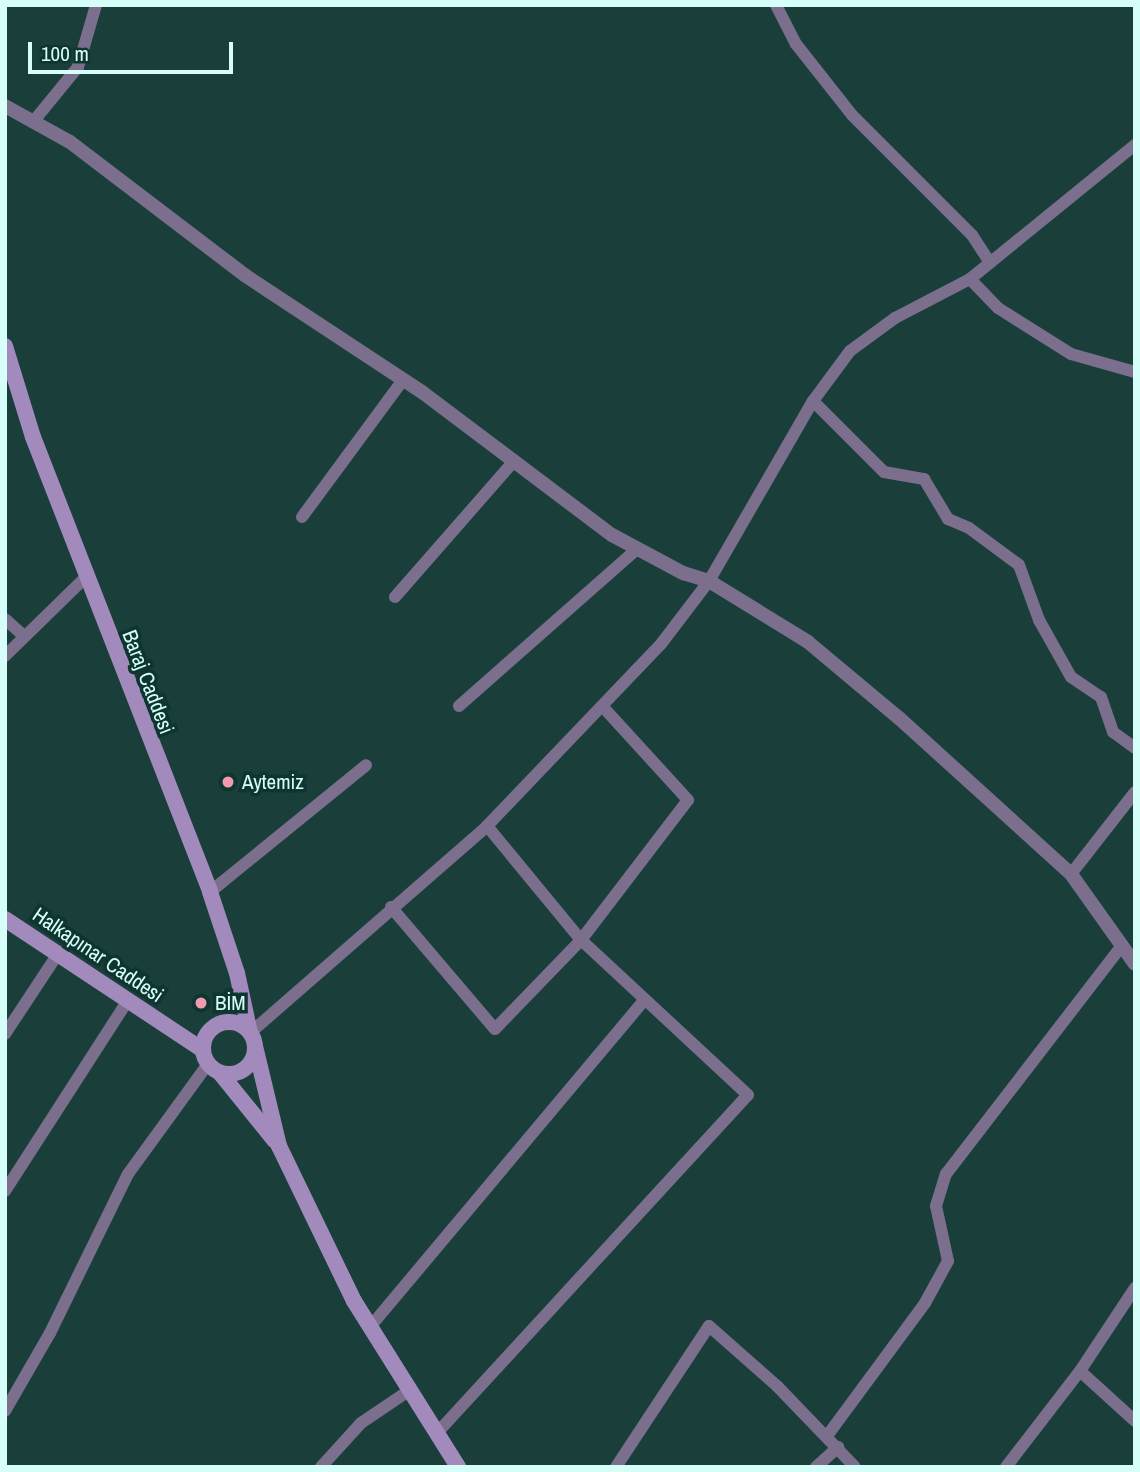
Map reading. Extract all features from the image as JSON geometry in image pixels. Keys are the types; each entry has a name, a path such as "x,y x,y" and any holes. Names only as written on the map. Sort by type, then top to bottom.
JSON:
{"main road":[{"name":"Baraj Caddesi","path":"5,346 33,437 210,892 237,973 279,1146"},
{"name":"Halkapınar Caddesi","path":"5,919 128,1000 210,1062 279,1146"},
{"path":"224,1022 238,1024 253,1039 248,1067 235,1074 210,1062 206,1035 224,1022"},
{"path":"279,1146 370,1326 458,1467"}],"street":[{"path":"33,122 78,67 96,5"},
{"path":"776,5 796,44 852,115 972,235 990,263"},
{"path":"5,106 70,142 246,276 403,380 612,535 683,573 709,581 808,642 899,718 1071,874 1135,964"},
{"path":"253,1039 391,907 487,826 603,708 661,644 709,581 813,401 850,351 895,318 970,279 1135,145"},
{"path":"970,279 998,308 1071,354 1135,372"},
{"path":"302,517 403,380"},
{"path":"813,401 884,472 924,479 948,519 969,528 1019,565 1039,620 1071,677 1101,696 1113,732 1135,748"},
{"path":"395,597 514,461"},
{"path":"459,706 637,549"},
{"path":"5,656 23,635 86,577"},
{"path":"5,619 23,635"},
{"path":"391,907 495,1029 580,940 688,800 603,708"},
{"path":"210,892 366,765"},
{"path":"1071,874 1135,792"},
{"path":"437,1433 748,1095 643,1002 580,940 487,826"},
{"path":"827,1436 925,1303 948,1261 936,1206 946,1174 1121,947"},
{"path":"5,1034 59,953"},
{"path":"5,1191 128,1000"},
{"path":"370,1326 643,1002"},
{"path":"5,1411 50,1333 128,1174 210,1062"},
{"path":"1006,1467 1080,1371 1135,1288"},
{"path":"616,1467 709,1326 827,1436 855,1467"},
{"path":"1080,1371 1135,1421"},
{"path":"321,1467 361,1423 410,1391"},
{"path":"816,1467 838,1447"}],"place":[{"name":"Aytemiz","path":"228,782"},
{"name":"BİM","path":"201,1003"}]}
